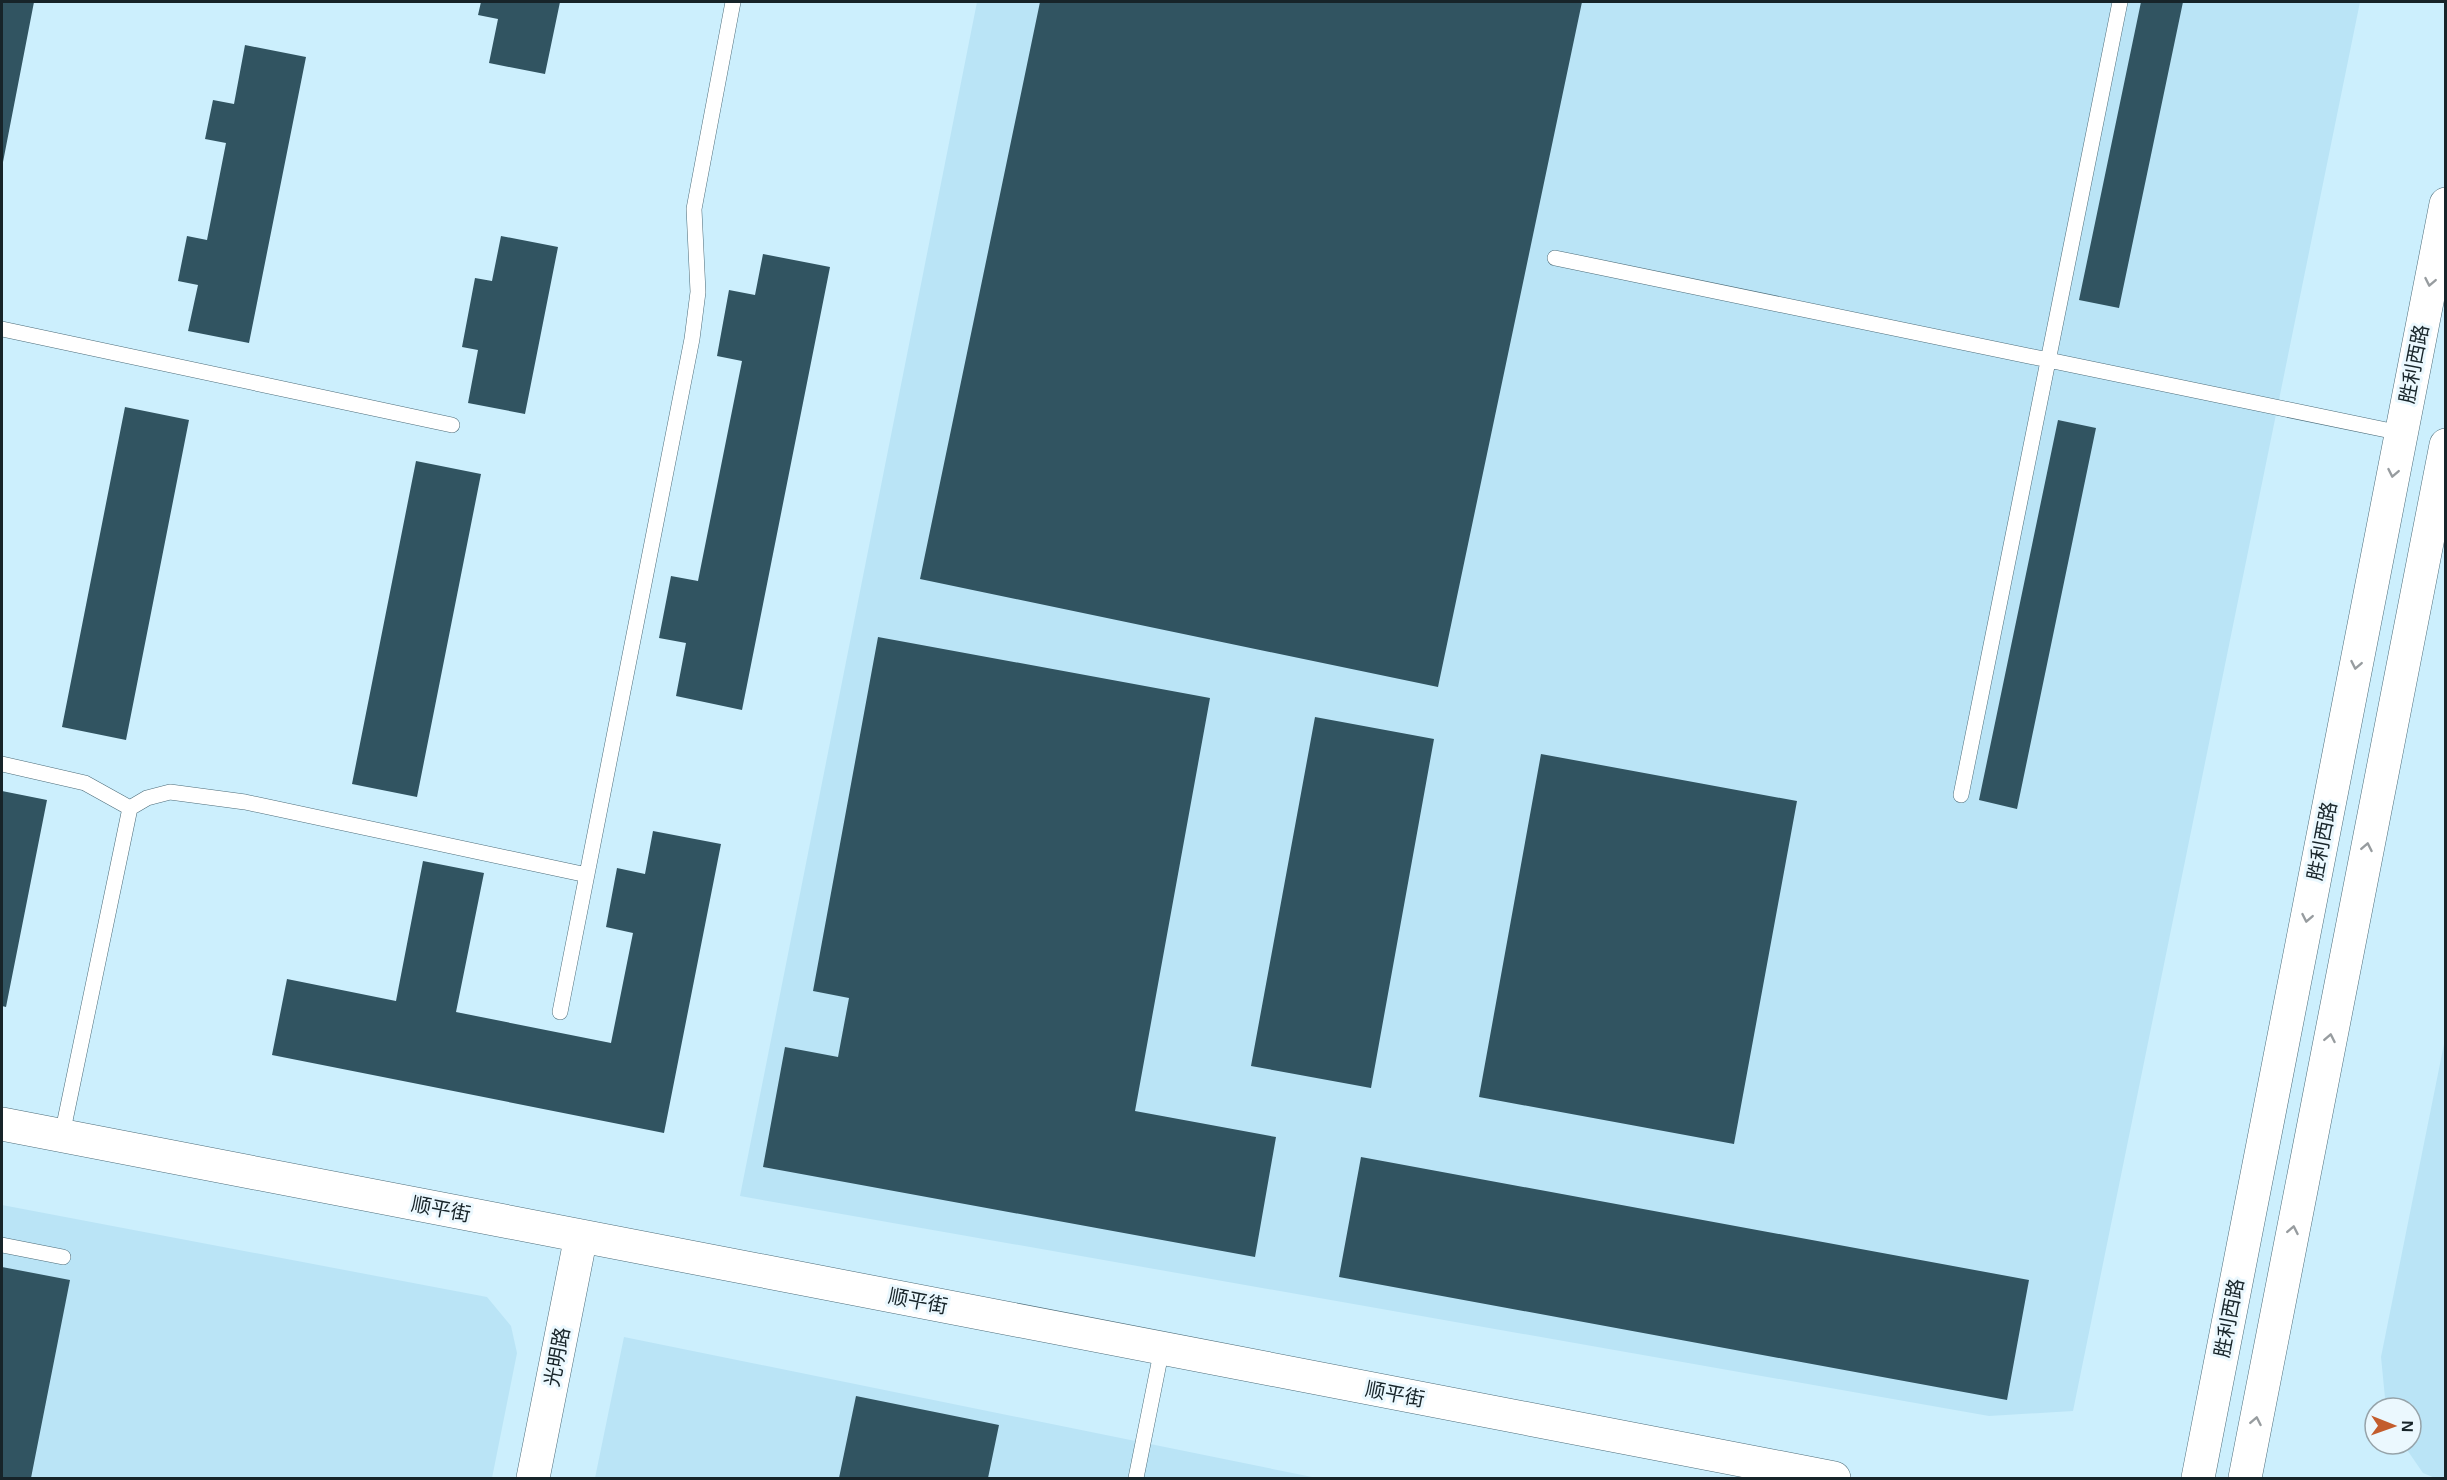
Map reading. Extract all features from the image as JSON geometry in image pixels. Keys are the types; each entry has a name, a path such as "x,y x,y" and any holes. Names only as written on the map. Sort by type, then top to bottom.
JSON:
{"main road":[{"name":"胜利西路","path":"2198,1479 2445,204"},
{"path":"2245,1479 2445,444"},
{"name":"顺平街","path":"2,1124 1834,1479"},
{"name":"光明路","path":"533,1479 581,1236"}],"lane":[{"path":"560,1012 692,339 698,292 694,209 733,2"},
{"path":"1961,795 2120,2"},
{"path":"1555,258 2401,433"},
{"path":"2,329 452,425"},
{"path":"2,764 85,783 130,808"},
{"path":"62,1135 130,808 147,798 170,792 245,802 587,875"},
{"path":"2,1245 63,1257"},
{"path":"1136,1479 1162,1348"}],"shaded area":[{"path":"977,2 2360,2 2073,1411 1989,1416 740,1196"},
{"path":"2445,1039 2446,1478 2435,1478 2423,1473 2411,1456 2423,1456 2423,1396 2385,1396 2381,1357"},
{"path":"2,1205 487,1297 511,1326 517,1353 492,1478 2,1478"},
{"path":"624,1337 1317,1478 595,1478"}],"building":[{"path":"2,2 34,2 3,162 2,162"},
{"path":"481,2 560,2 545,74 489,63 498,19 478,15"},
{"path":"1040,2 1582,2 1438,687 920,579"},
{"path":"2141,2 2183,2 2119,308 2079,300"},
{"path":"245,45 306,57 249,343 188,331 198,285 178,281 187,236 207,240 226,143 205,139 213,100 234,104"},
{"path":"501,236 558,247 525,414 468,403 478,350 462,347 475,278 492,281"},
{"path":"763,254 830,267 742,710 676,696 686,643 659,638 671,576 698,581 742,361 717,356 729,290 755,295"},
{"path":"125,407 189,420 126,740 62,727"},
{"path":"2058,420 2096,428 2017,809 1979,800"},
{"path":"416,461 481,474 417,797 352,784"},
{"path":"878,637 1210,698 1135,1111 1276,1137 1255,1257 763,1167 785,1047 838,1057 849,998 813,991"},
{"path":"1315,717 1434,739 1371,1088 1251,1066"},
{"path":"1541,754 1797,801 1734,1144 1479,1097"},
{"path":"2,791 47,800 6,1007 2,1006"},
{"path":"653,831 721,844 664,1133 272,1055 287,979 396,1001 423,861 484,873 456,1012 611,1043 633,933 606,927 617,868 645,874"},
{"path":"1361,1157 2029,1280 2007,1400 1339,1277"},
{"path":"2,1267 70,1280 31,1478 2,1478"},
{"path":"856,1396 999,1425 988,1478 839,1478"}]}
